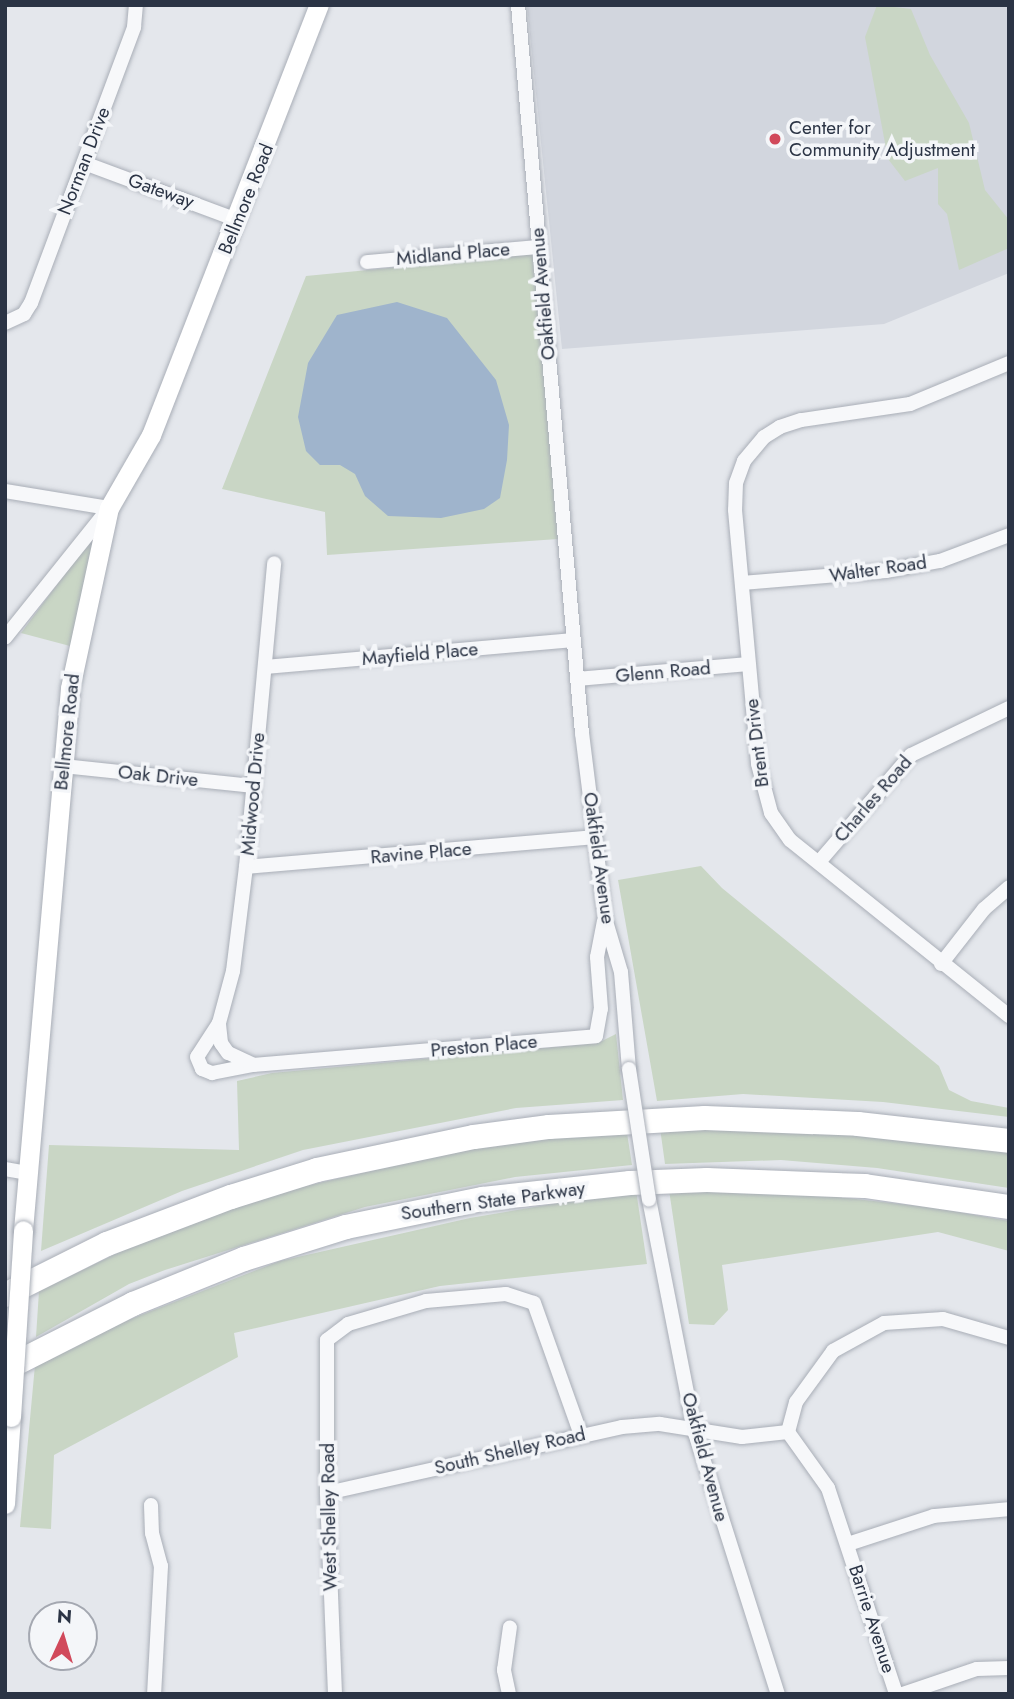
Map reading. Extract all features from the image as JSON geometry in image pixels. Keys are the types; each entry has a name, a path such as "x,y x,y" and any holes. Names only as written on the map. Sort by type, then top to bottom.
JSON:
{"highway":[{"path":"5,1295 107,1244 230,1196 317,1170 474,1137 549,1127 705,1118 858,1124 1009,1141"},
{"name":"Southern State Parkway","path":"5,1369 133,1304 244,1259 346,1227 482,1199 630,1183 721,1180 865,1186 1009,1207"}],"main road":[{"name":"Bellmore Road","path":"5,1504 27,1173 75,655 109,508 151,435 319,5"}],"street":[{"name":"Oakfield Avenue","path":"518,5 574,640 605,918 621,972 629,1069 649,1199 695,1433 778,1694"},
{"name":"Norman Drive","path":"5,323 24,314 31,303 84,163 136,11"},
{"name":"Gateway","path":"84,163 237,220"},
{"name":"Midland Place","path":"367,261 539,247"},
{"name":"Brent Drive","path":"1009,363 910,404 780,427 764,437 744,461 736,483 735,510 748,664 764,797 790,840 1009,1016"},
{"path":"5,491 109,508"},
{"path":"8,628 109,508"},
{"name":"Walter Road","path":"742,583 886,571 940,561 1009,535"},
{"name":"Midwood Drive","path":"253,1065 219,1073 202,1069 199,1050 219,1023 233,971 246,867 274,563"},
{"name":"Mayfield Place","path":"265,667 574,640"},
{"name":"Glenn Road","path":"578,679 748,664"},
{"name":"Charles Road","path":"819,862 911,755 1009,708"},
{"name":"Oak Drive","path":"63,766 253,786"},
{"name":"Ravine Place","path":"246,867 596,837"},
{"path":"942,964 984,909 1009,887"},
{"name":"Preston Place","path":"253,1065 596,1036 601,1017 597,957 605,918"},
{"path":"219,1023 221,1044 228,1053 253,1065"},
{"path":"5,1169 27,1173"},
{"name":"West Shelley Road","path":"335,1694 327,1493 327,1340 348,1324 426,1301 506,1294 534,1303 581,1434"},
{"path":"695,1433 742,1437 788,1432 796,1402 833,1350 884,1323 943,1319 1009,1338"},
{"name":"South Shelley Road","path":"327,1493 581,1434 648,1424 695,1433"},
{"name":"Barrie Avenue","path":"788,1432 820,1477 848,1544 896,1694"},
{"path":"151,1505 161,1574 154,1694"},
{"path":"848,1544 934,1516 1009,1509"},
{"path":"509,1694 504,1670 510,1627"},
{"path":"903,1694 977,1669 1009,1668"}],"shaded area":[{"name":"Center for Community Adjustment","path":"527,5 1009,5 1009,273 884,324 562,349"}],"green space":[{"path":"877,5 911,9 930,55 969,123 985,190 1009,220 1009,248 959,270 947,214 938,204 938,168 905,181 888,159 865,37"},
{"path":"533,254 558,539 327,555 325,512 222,489 306,276"},
{"path":"99,528 70,646 21,633"},
{"path":"701,866 722,888 939,1066 949,1090 971,1101 1009,1108 1009,1117 883,1102 743,1094 657,1101 618,880"},
{"path":"616,1034 623,1100 516,1108 303,1150 182,1191 41,1251 49,1145 239,1150 237,1081 272,1073 598,1043"},
{"path":"660,1128 834,1128 1009,1149 1009,1188 877,1168 781,1160 665,1164"},
{"path":"627,1133 632,1165 515,1177 365,1207 165,1270 129,1284 36,1337 39,1291 159,1233 271,1194 497,1142"},
{"path":"636,1190 647,1264 440,1286 234,1333 238,1357 54,1455 51,1529 20,1527 35,1365 128,1320 280,1261 470,1218"},
{"path":"669,1190 802,1193 936,1208 1009,1221 1009,1251 938,1232 722,1265 728,1310 714,1325 689,1324"}],"water":[{"path":"397,302 447,318 496,380 509,425 507,460 500,498 484,509 441,518 388,516 365,496 355,474 340,465 320,465 306,451 298,417 308,363 337,315"}],"place":[{"name":"Center for Community Adjustment","path":"775,139"}]}
